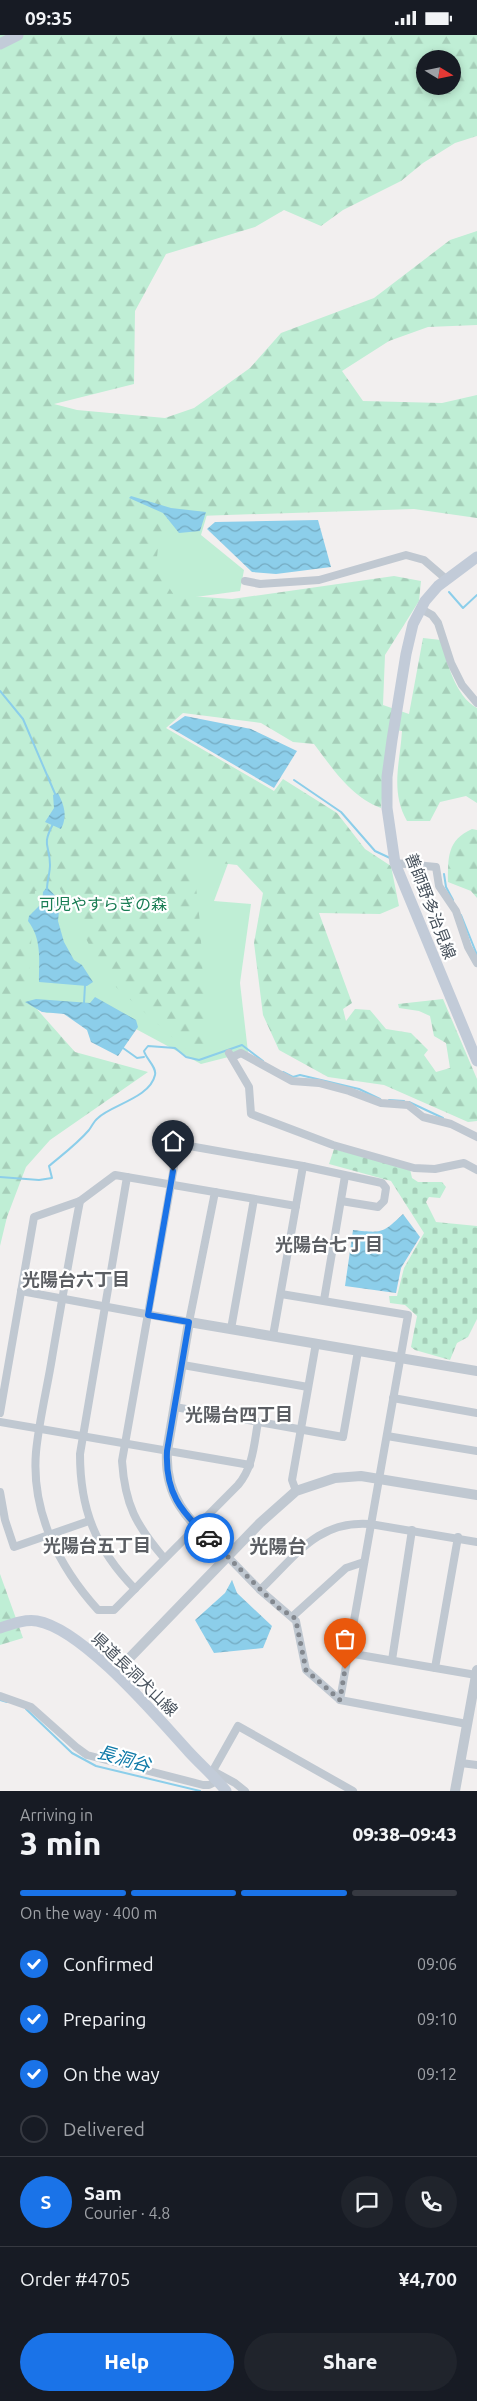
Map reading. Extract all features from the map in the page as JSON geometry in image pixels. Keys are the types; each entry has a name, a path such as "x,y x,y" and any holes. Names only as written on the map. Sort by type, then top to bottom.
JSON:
{"main road":[{"path":"0,44 18,35"},
{"name":"善師野多治見線","path":"477,557 446,579 432,593 414,624 406,654 388,777 387,808 395,863 477,1061"},
{"name":"県道長洞犬山線","path":"0,1628 28,1621 38,1621 61,1630 115,1673 218,1781"}],"street":[{"path":"245,581 260,584 319,580 406,555 424,560 446,579"},
{"path":"421,609 432,615 438,623 451,663 462,685 477,703"},
{"path":"395,863 436,867 439,886 456,911 468,947 477,963"},
{"path":"477,1137 450,1125 423,1117 408,1105 381,1103 349,1091 318,1083 292,1081 241,1053 231,1055 249,1087 251,1114 333,1145 414,1168 435,1169 464,1163 477,1170"},
{"path":"164,1558 144,1535 133,1516 127,1499 122,1461 178,1144 303,1165 382,1183 386,1188 384,1201 378,1207 341,1201"},
{"path":"273,1336 303,1165"},
{"path":"0,1413 34,1217 80,1201 115,1175 296,1206"},
{"path":"324,1300 345,1176"},
{"path":"127,1177 80,1454 80,1480 89,1521 98,1541 122,1575 135,1589"},
{"path":"215,1192 189,1322 167,1451 166,1467 170,1489 177,1504 197,1527 260,1590 281,1610 293,1616 296,1621 306,1670 340,1700 467,1724"},
{"path":"231,1329 254,1199"},
{"path":"80,1201 36,1452 37,1482 48,1534 63,1565 81,1591 98,1610 114,1610 242,1481 250,1465 258,1422"},
{"path":"21,1291 148,1315 477,1371"},
{"path":"281,1294 408,1315 340,1700"},
{"path":"296,1491 292,1480 316,1343"},
{"path":"175,1407 343,1437 358,1351"},
{"path":"183,1365 308,1387"},
{"path":"393,1398 477,1413"},
{"path":"0,1422 250,1465"},
{"path":"386,1436 477,1451"},
{"path":"115,1673 260,1523 296,1491 335,1478 379,1478 477,1495"},
{"path":"0,1492 5,1520 14,1547 89,1521"},
{"path":"260,1590 318,1535 333,1527 352,1523 370,1523 458,1537 477,1542"},
{"path":"392,1660 412,1530"},
{"path":"435,1668 458,1537"},
{"path":"293,1616 346,1568 364,1562"},
{"path":"348,1653 477,1673 455,1791"},
{"path":"0,1696 31,1707 87,1755 202,1785 210,1785 218,1781 234,1783 245,1791"},
{"path":"218,1781 238,1727 353,1791"},
{"path":"461,1763 477,1765"}],"green space":[{"path":"0,35 477,35 477,136 455,143 423,163 401,181 343,210 321,226 284,210 255,227 166,254 135,311 134,384 54,404 77,410 165,418 194,408 250,368 281,333 374,298 450,240 477,231 477,325 428,327 389,341 342,371 363,401 442,403 477,395 477,518 414,509 198,516 159,537 156,568 174,595 232,599 394,576 421,581 419,601 385,655 383,705 409,714 423,638 441,640 453,678 469,703 477,708 477,803 466,796 440,802 430,821 407,821 402,810 397,788 402,731 389,729 381,808 370,803 352,790 314,744 293,742 261,723 183,713 166,728 274,791 283,779 337,813 365,849 391,866 399,906 380,914 319,913 352,1003 343,1009 346,1021 355,1009 370,1010 386,1029 411,1033 428,1050 424,1055 436,1072 450,1068 446,1043 434,1036 430,1016 419,1011 399,1008 398,1004 443,999 477,1079 477,1121 468,1122 384,1085 328,1077 279,1050 263,1015 254,943 263,893 237,865 193,860 200,923 207,1047 188,1051 107,979 59,887 35,891 27,998 75,1052 148,1072 50,1140 26,1167 7,1217 0,1246"},
{"name":"可児やすらぎの森","path":"0,408 211,501 201,535 244,570 240,591 70,614 233,850 214,901 251,904 240,983 248,1052 201,1064 95,1007 47,1013 0,995"},
{"path":"472,829 477,830 477,898 471,891 448,882 448,865 453,844 464,833"},
{"path":"334,1149 410,1169 412,1178 418,1182 442,1182 446,1187 440,1198 429,1197 426,1202 436,1222 477,1226 477,1319 468,1337 457,1343 450,1360 415,1350 411,1347 417,1316 405,1305 390,1303 389,1296 397,1296 404,1268 424,1233 391,1181 329,1164"},
{"path":"0,1574 23,1638 0,1645"}],"water":[{"path":"131,496 171,508 206,512 200,531 179,533 163,513 129,498"},
{"path":"318,520 331,567 276,574 252,572 207,529 215,522"},
{"path":"185,716 251,729 297,751 274,788 169,727"},
{"path":"58,793 64,811 61,829 45,822 54,808 53,795"},
{"path":"47,887 60,901 58,921 64,942 74,960 82,965 93,982 87,986 39,982 38,942 28,921 29,916 42,903 43,892"},
{"path":"95,997 136,1020 138,1027 118,1056 91,1042 87,1030 64,1014 42,1012 25,1002 36,999 90,1003"},
{"path":"403,1214 420,1237 401,1268 396,1293 345,1286 353,1230 381,1231"},
{"path":"232,1580 237,1593 272,1626 263,1648 214,1653 195,1620 225,1593"}],"waterway":[{"path":"449,592 463,608 477,595"},
{"path":"0,691 23,719 56,796"},
{"path":"294,780 341,812 375,851 390,858"},
{"path":"47,889 50,865 47,837 53,824"},
{"path":"444,874 446,887 453,900"},
{"path":"461,915 477,955"},
{"path":"84,1003 85,985"},
{"path":"0,1177 39,1180 52,1178 49,1166 80,1140 97,1119 104,1113 146,1090 152,1083 155,1072 144,1051 148,1046 175,1048 186,1057 199,1060 242,1045 263,1061"},
{"path":"123,1048 137,1058 144,1057"},
{"path":"283,1072 293,1077 300,1075 359,1089 380,1099"},
{"path":"389,1100 404,1101"},
{"path":"409,1102 443,1118"},
{"name":"長洞谷","path":"0,1700 7,1702"},
{"name":"長洞谷","path":"26,1709 72,1753 96,1766 200,1791"}],"way so far":[{"path":"209,1538 281,1610 287,1615 293,1616 296,1621 306,1670 340,1700 345,1669"}],"district":[{"name":"光陽台七丁目","path":"329,1244"},
{"name":"光陽台六丁目","path":"76,1279"},
{"name":"光陽台四丁目","path":"239,1414"},
{"name":"光陽台五丁目","path":"97,1545"},
{"name":"光陽台","path":"278,1546"}],"route":[{"path":"173,1171 148,1315 189,1322 167,1451 166,1467 170,1489 177,1504 187,1517 209,1538"}]}
